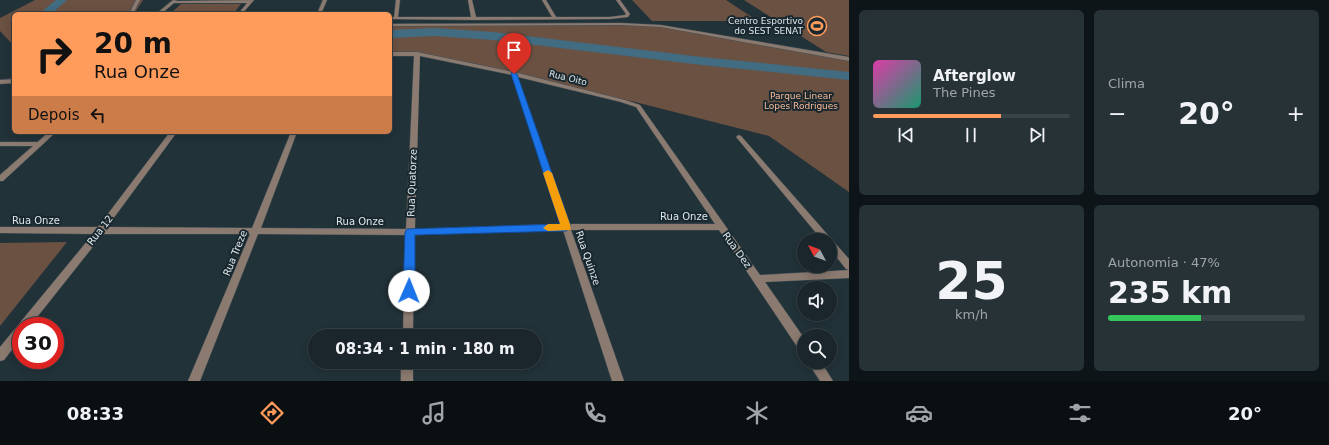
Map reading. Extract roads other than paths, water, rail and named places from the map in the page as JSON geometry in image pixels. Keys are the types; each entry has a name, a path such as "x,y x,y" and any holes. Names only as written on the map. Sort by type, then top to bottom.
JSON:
{"street":[{"path":"132,12 138,0"},
{"path":"320,12 325,0"},
{"path":"396,18 398,0"},
{"path":"470,0 474,19"},
{"path":"544,0 556,18"},
{"path":"392,18 610,18 626,16 628,14 618,0"},
{"path":"160,12 174,1 252,1"},
{"path":"242,12 252,1"},
{"path":"392,25 620,24 661,26 849,59"},
{"name":"Rua Oito","path":"392,54 418,54 514,74 623,101 638,106 643,113"},
{"name":"Rua Quatorze","path":"408,329 410,232 418,54"},
{"name":"Rua Quinze","path":"514,74 618,381"},
{"path":"1,82 12,81"},
{"name":"Rua Dez","path":"643,113 720,227 758,279 797,337"},
{"path":"0,179 51,134"},
{"name":"Rua 12","path":"31,317 100,231 173,134"},
{"name":"Rua Treze","path":"194,381 293,134"},
{"path":"739,137 821,233"},
{"path":"0,144 40,144"},
{"name":"Rua Onze","path":"0,230 410,232 566,227 720,227"},
{"path":"837,251 849,266"},
{"path":"758,279 849,274"},
{"path":"0,356 12,341"},
{"path":"407,381 408,369"},
{"path":"819,369 827,381"}],"waterway":[{"path":"47,12 62,0"},
{"path":"392,34 434,32 493,36 702,61 849,76"}],"place":[{"name":"Centro Esportivo do SEST SENAT","path":"817,26"}],"park label":[{"name":"Parque Linear Lopes Rodrigues","path":"801,102"}]}
